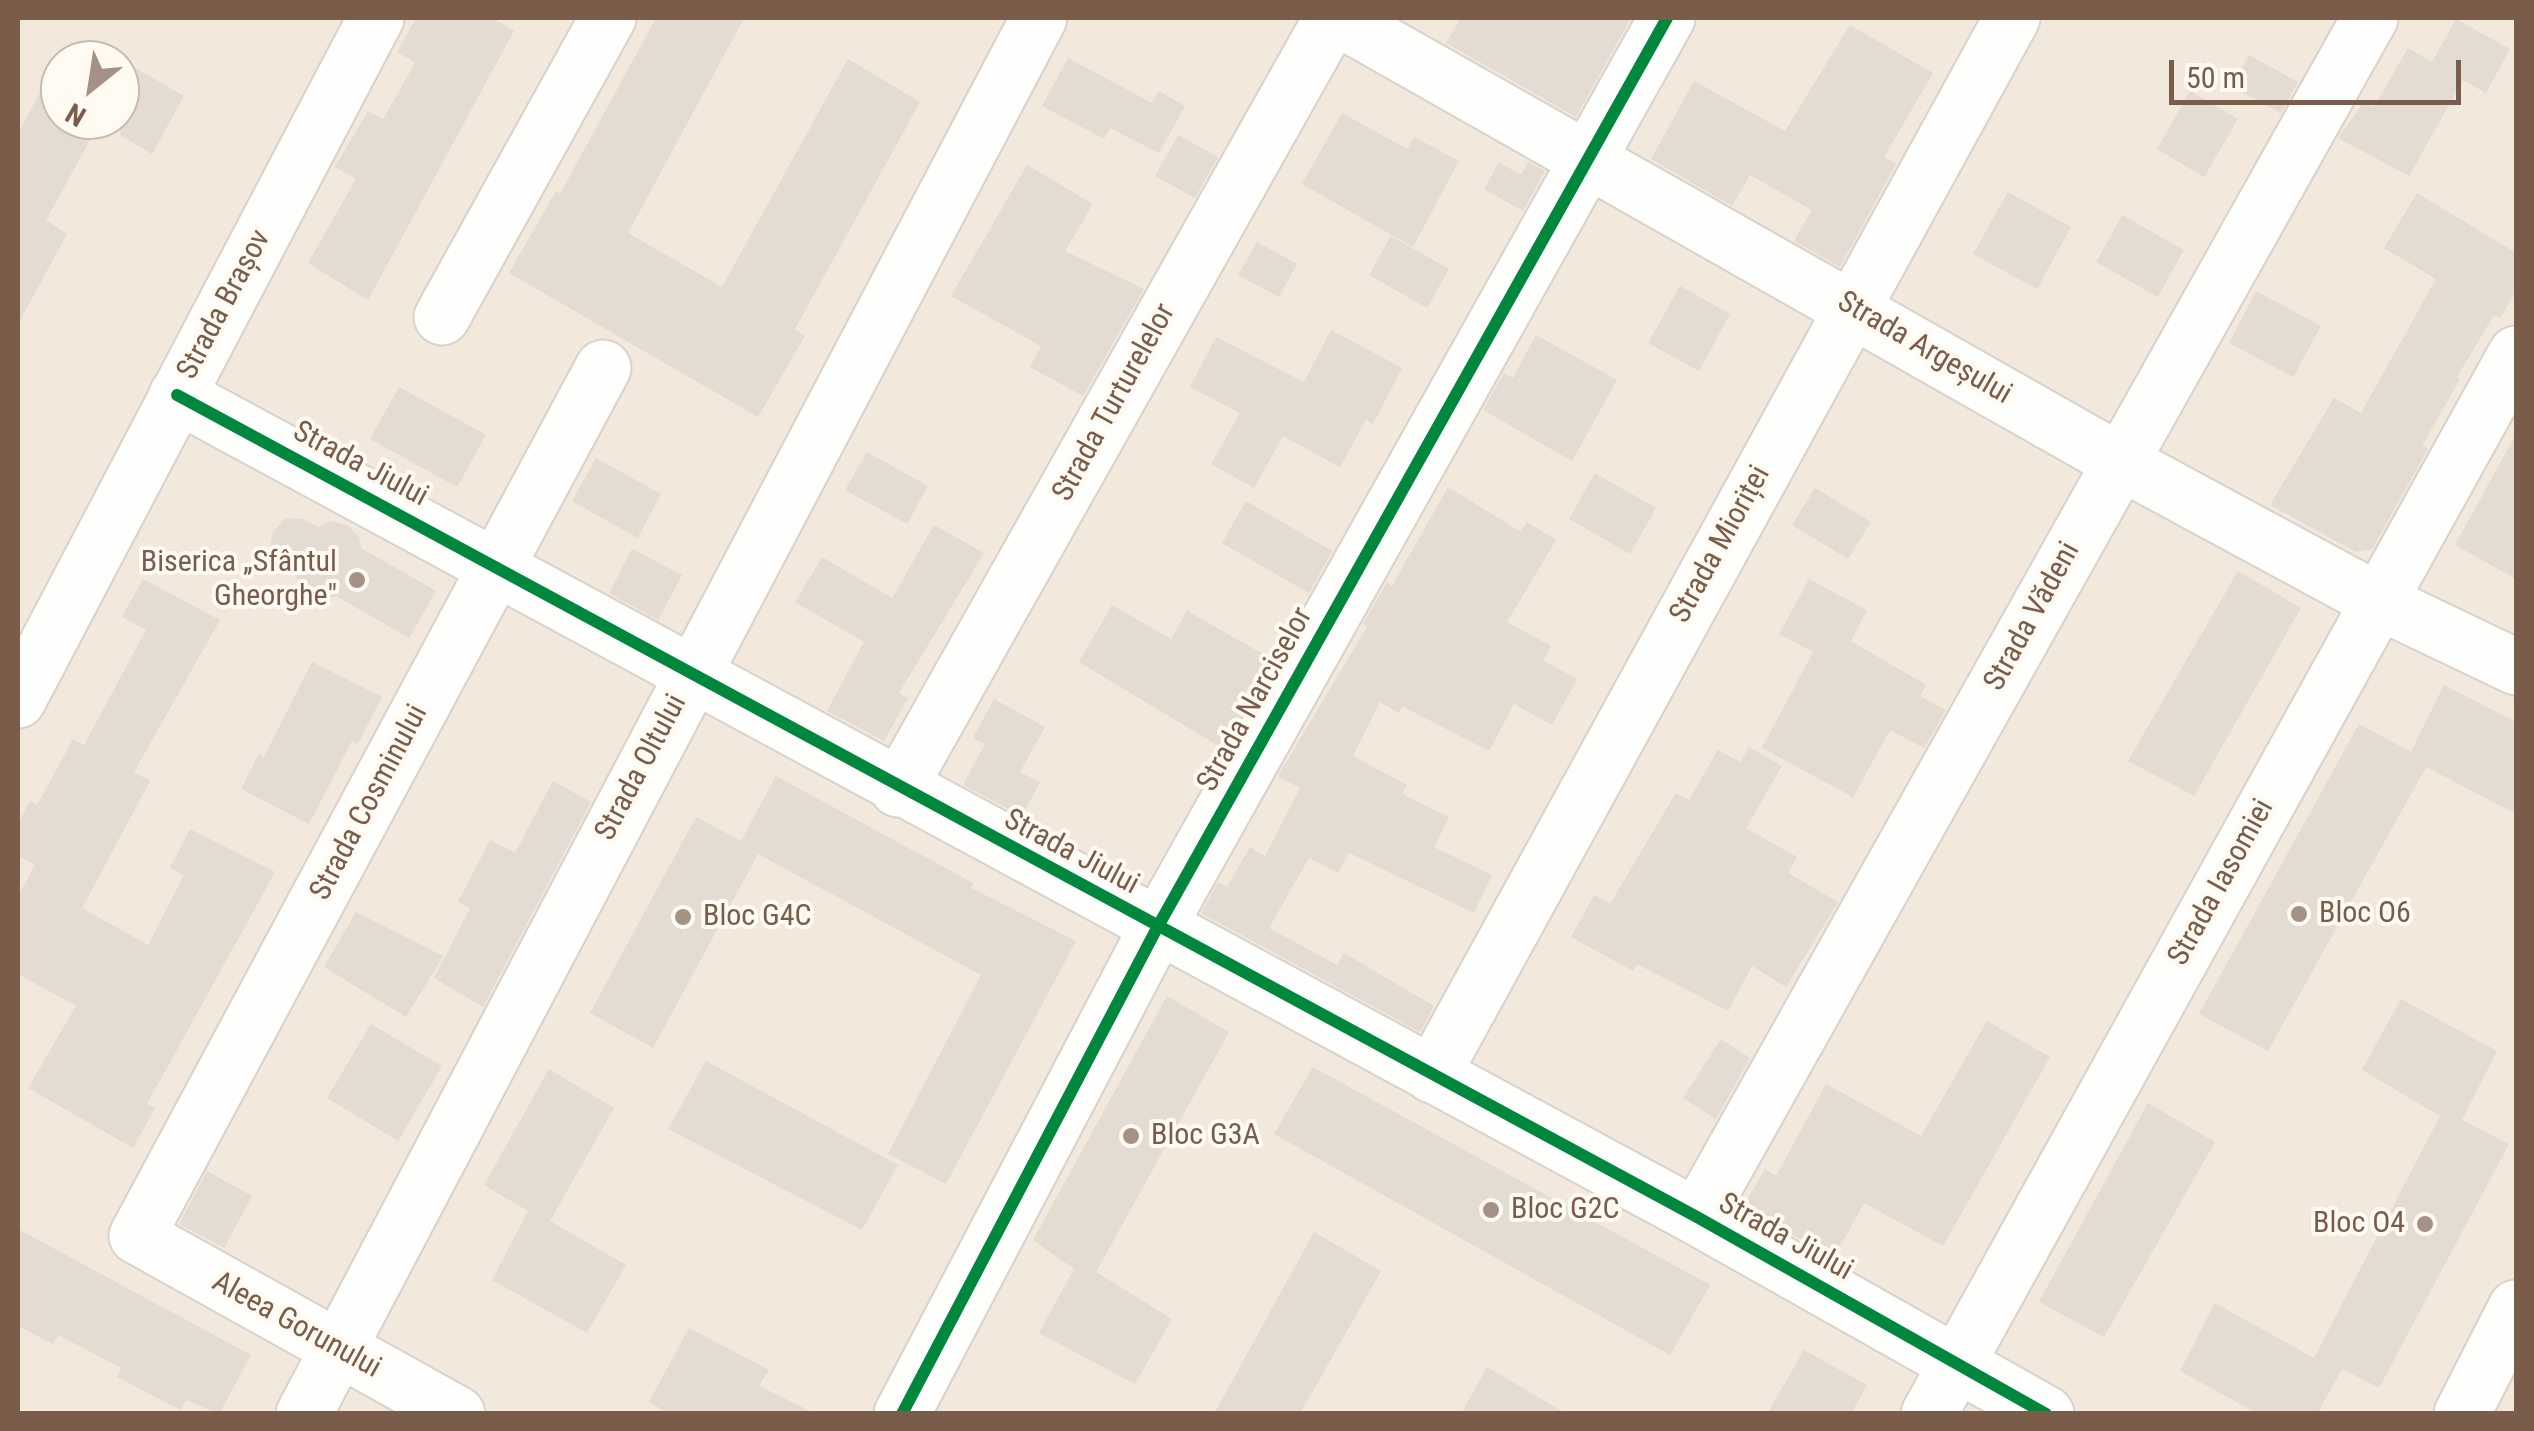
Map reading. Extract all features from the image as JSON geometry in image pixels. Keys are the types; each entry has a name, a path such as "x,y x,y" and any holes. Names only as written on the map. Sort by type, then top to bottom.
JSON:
{"street":[{"name":"Strada Brașov","path":"18,700 376,18"},
{"path":"442,317 608,18"},
{"name":"Strada Oltului","path":"304,1414 1038,18"},
{"name":"Strada Argeșului","path":"1335,18 1588,156 2119,461 2378,601 2516,668"},
{"name":"Strada Turturelelor","path":"898,788 1335,18"},
{"name":"Strada Narciselor","path":"902,1414 1158,928 1667,18"},
{"name":"Strada Mioriței","path":"1432,1074 2012,18"},
{"name":"Strada Vădeni","path":"1697,1217 2370,18"},
{"name":"Strada Iasomiei","path":"1929,1414 2516,354"},
{"name":"Strada Cosminului","path":"137,1236 603,368"},
{"name":"Strada Jiului","path":"178,395 1697,1217 2046,1414"},
{"name":"Aleea Gorunului","path":"137,1236 457,1414"},
{"path":"2462,1414 2516,1308"}],"shaded area":[{"path":"18,18 2516,18 2516,1413 18,1413"}],"building":[{"path":"416,18 493,18 514,31 368,300 308,263 356,179 335,167 368,111 383,119 415,63 397,52"},
{"path":"656,18 744,18 628,233 722,287 848,59 920,102 795,329 805,336 758,417 509,273 556,191 560,194"},
{"path":"1460,18 1631,18 1576,117 1446,43"},
{"path":"2456,19 2510,49 2486,93 2463,80 2409,176 2338,138 2364,102 2374,107 2408,48 2432,62"},
{"path":"1850,25 1933,73 1884,157 1896,164 1840,267 1794,241 1812,210 1750,175 1732,206 1651,159 1694,81 1785,131"},
{"path":"2249,55 2298,82 2281,113 2232,87"},
{"path":"1068,58 1152,103 1159,91 1185,106 1159,153 1110,128 1104,139 1042,106"},
{"path":"140,71 184,96 152,154 128,140 140,140"},
{"path":"2190,91 2238,119 2204,177 2157,149"},
{"path":"40,93 40,140 90,140 46,220 67,234 18,324 18,133"},
{"path":"1342,113 1407,149 1414,137 1459,161 1413,247 1302,184"},
{"path":"1178,135 1218,157 1195,198 1155,176"},
{"path":"1499,162 1521,175 1528,162 1545,171 1523,211 1484,189"},
{"path":"1027,165 1093,204 1065,251 1144,289 1083,396 1030,367 1041,346 951,296"},
{"path":"2008,192 2071,227 2037,289 1973,254"},
{"path":"2417,193 2516,253 2516,291 2500,318 2494,315 2457,377 2460,379 2422,446 2428,449 2372,549 2356,552 2270,505 2334,398 2361,413 2436,279 2384,248"},
{"path":"2122,215 2184,250 2158,297 2096,262"},
{"path":"1391,236 1449,269 1427,308 1369,275"},
{"path":"1257,242 1297,264 1279,297 1238,275"},
{"path":"1680,286 1730,314 1699,371 1648,343"},
{"path":"2256,291 2321,326 2293,377 2229,343"},
{"path":"1331,330 1402,368 1373,424 1366,420 1340,467 1283,436 1254,488 1211,464 1240,413 1190,387 1216,337 1304,382"},
{"path":"1536,335 1617,380 1572,461 1483,410 1504,373 1513,378"},
{"path":"399,387 486,435 457,487 370,439"},
{"path":"2516,434 2516,579 2455,545"},
{"path":"867,452 928,486 907,524 845,490"},
{"path":"596,458 661,494 638,538 572,501"},
{"path":"1595,473 1656,508 1630,554 1569,519"},
{"path":"1448,487 1521,532 1527,522 1556,540 1507,622 1551,646 1543,660 1577,679 1552,725 1514,704 1489,751 1402,706 1399,713 1380,702 1353,756 1407,785 1402,794 1449,817 1434,847 1492,875 1474,913 1349,853 1338,873 1309,858 1269,928 1337,965 1344,953 1434,1006 1420,1032 1201,913 1218,882 1227,887 1250,847 1265,856 1300,788 1278,776 1367,627 1363,624 1387,582 1392,586"},
{"path":"1815,488 1871,522 1848,559 1792,525"},
{"path":"1246,501 1332,551 1309,593 1222,543"},
{"name":"Biserica „Sfântul Gheorghe\"","path":"286,518 303,519 318,527 330,521 347,525 359,537 361,548 436,591 409,638 336,596 321,601 298,586 297,574 278,563 270,547 273,532"},
{"path":"934,525 984,553 899,693 908,698 884,741 827,711 864,642 795,602 822,557 892,598"},
{"path":"632,549 682,575 658,620 609,593"},
{"path":"2238,571 2301,608 2194,796 2128,761"},
{"path":"143,579 220,620 134,772 150,781 82,908 148,945 184,875 170,868 190,829 275,872 147,1104 155,1108 133,1148 28,1088 76,1006 18,974 18,896 35,865 18,856 18,824 30,801 37,805 73,739 84,745 146,630 122,617"},
{"path":"1809,579 1867,610 1851,641 1926,685 1920,696 1946,710 1924,748 1890,730 1853,797 1762,748 1813,652 1779,634"},
{"path":"1112,605 1171,639 1187,611 1272,659 1222,748 1079,662"},
{"path":"312,662 382,697 358,744 352,741 309,824 241,789 259,754 264,757"},
{"name":"Bloc O6","path":"2444,685 2516,722 2516,814 2426,767 2268,1051 2199,1014 2359,724 2411,752"},
{"path":"994,699 1045,727 1020,772 1040,782 1022,816 963,785 985,744 973,738"},
{"path":"1749,747 1782,766 1746,828 1797,857 1788,873 1838,902 1786,987 1752,966 1728,1011 1637,964 1633,971 1571,937 1594,895 1610,904 1676,793 1689,800 1718,750 1740,762"},
{"name":"Bloc G4C","path":"776,776 973,883 971,888 1076,941 946,1184 888,1154 981,975 758,854 653,1048 590,1013 696,817 741,841"},
{"path":"553,781 591,802 483,1007 434,978 470,908 458,902 490,840 515,853"},
{"path":"356,912 443,956 406,1017 324,967"},
{"name":"Bloc G3A","path":"1167,996 1229,1032 1096,1272 1172,1319 1135,1384 1039,1333 1074,1269 1033,1240"},
{"name":"Bloc O4","path":"2401,999 2497,1051 2462,1120 2509,1144 2379,1388 2342,1369 2317,1414 2258,1414 2180,1371 2215,1303 2314,1358 2440,1116 2362,1070"},
{"path":"1987,1021 2050,1057 1943,1246 1864,1203 1834,1258 1743,1207 1765,1169 1776,1176 1826,1084 1921,1136"},
{"path":"371,1024 442,1066 398,1141 327,1098"},
{"path":"1721,1039 1750,1058 1716,1119 1683,1098"},
{"path":"706,1061 898,1165 862,1230 668,1129"},
{"name":"Bloc G2C","path":"1313,1067 1710,1285 1670,1355 1274,1134"},
{"path":"549,1069 614,1108 550,1221 626,1265 587,1333 492,1280 528,1211 484,1185"},
{"path":"2148,1103 2215,1142 2104,1337 2039,1302"},
{"path":"207,1171 252,1196 224,1248 179,1224"},
{"path":"18,1229 251,1355 219,1414 186,1400 180,1410 117,1377 121,1368 58,1335 53,1344 18,1326"},
{"path":"1314,1232 1381,1271 1300,1414 1214,1414"},
{"path":"689,1328 769,1370 759,1386 816,1414 669,1414 649,1402"},
{"path":"1804,1350 1867,1385 1851,1414 1767,1414"},
{"path":"1487,1367 1567,1414 1461,1414"}],"cycle path":[{"path":"902,1414 1157,928 1667,18"},
{"path":"177,395 1697,1217 2046,1414"}],"place":[{"name":"Biserica „Sfântul Gheorghe\"","path":"357,580"},
{"name":"Bloc O6","path":"2299,914"},
{"name":"Bloc G4C","path":"683,917"},
{"name":"Bloc G3A","path":"1131,1136"},
{"name":"Bloc G2C","path":"1491,1210"},
{"name":"Bloc O4","path":"2425,1224"}]}
